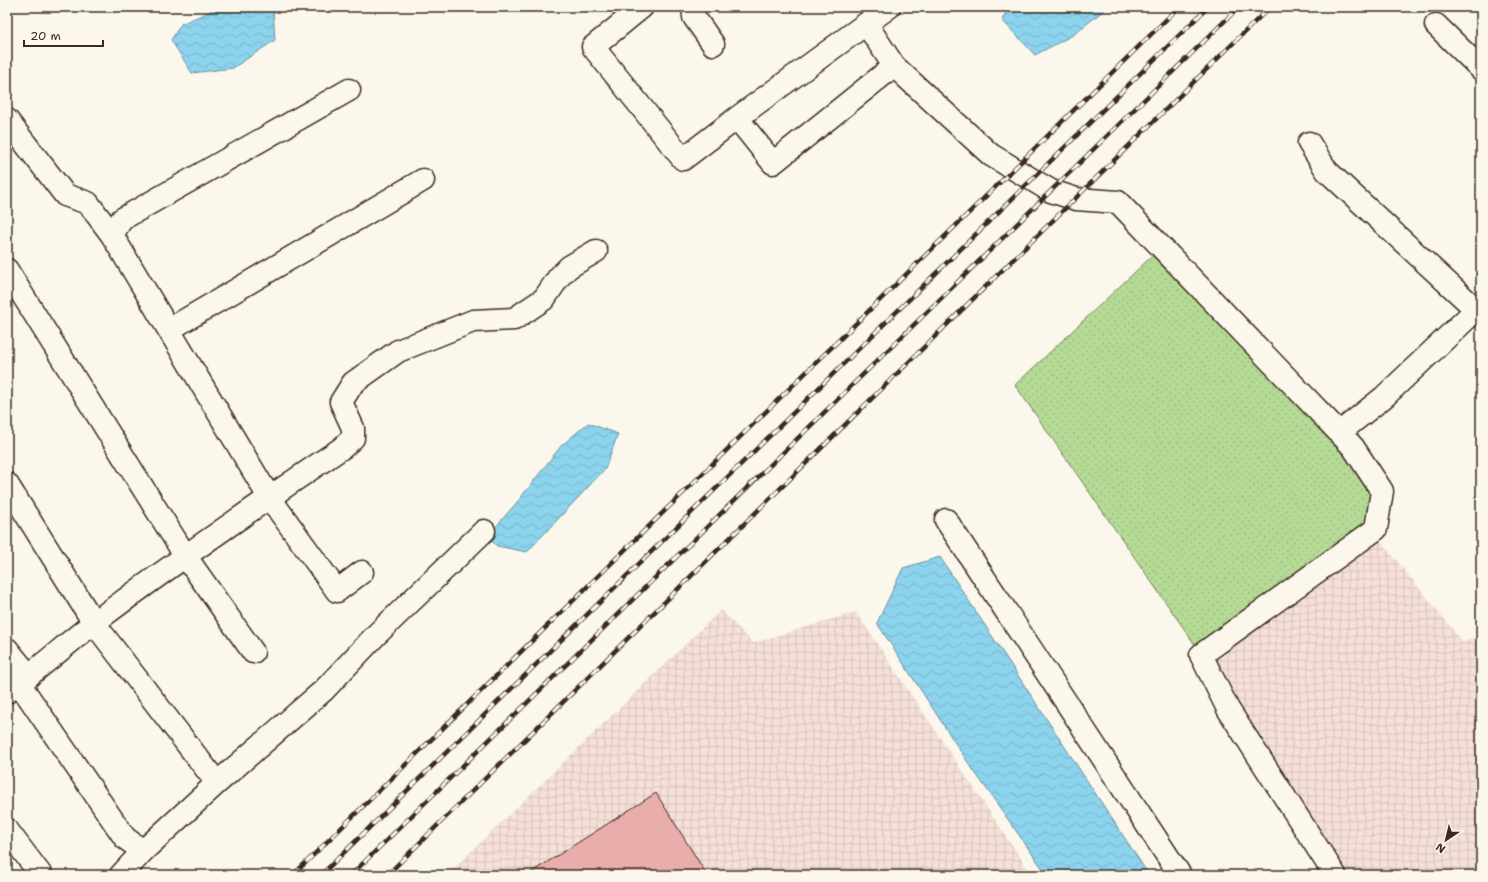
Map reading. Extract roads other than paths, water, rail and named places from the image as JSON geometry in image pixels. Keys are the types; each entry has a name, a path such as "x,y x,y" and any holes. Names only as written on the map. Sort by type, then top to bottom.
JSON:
{"street":[{"path":"642,7 593,47 683,159 737,118 867,25 889,7"},
{"path":"693,7 694,17 713,44"},
{"path":"867,25 894,66 991,155 1051,190 1076,199 1118,202 1353,447 1382,492 1376,528 1201,654 1228,709 1335,875"},
{"path":"1436,25 1481,69"},
{"path":"737,118 773,163 894,66"},
{"path":"112,235 122,218 349,90"},
{"path":"7,120 65,195 88,203 112,235 170,328 270,497 337,591 362,572"},
{"path":"1309,142 1327,171 1480,309 1384,397 1339,433"},
{"path":"170,328 423,180"},
{"path":"18,684 94,622 270,497 342,448 353,438 353,428 341,402 353,383 398,350 473,321 514,319 544,299 559,277 569,267 596,251"},
{"path":"7,270 186,557 254,652"},
{"path":"7,484 94,622 217,783"},
{"path":"946,520 1180,875"},
{"path":"121,875 143,851 217,783 324,690 376,635 484,531"},
{"path":"7,649 18,684 125,838 143,851"},
{"path":"7,830 41,875"}],"water":[{"path":"220,7 273,7 275,40 233,68 192,73 171,40 181,24"},
{"path":"1009,7 1108,7 1073,35 1035,55 1002,20"},
{"path":"588,423 618,434 605,469 527,552 497,546 487,537 518,501 561,446"},
{"path":"940,557 1149,875 1047,875 967,761 877,623 903,568"}],"railway":[{"path":"293,875 1179,7"},
{"path":"321,875 1208,7"},
{"path":"351,875 1239,7"},
{"path":"387,875 1270,7"}]}
